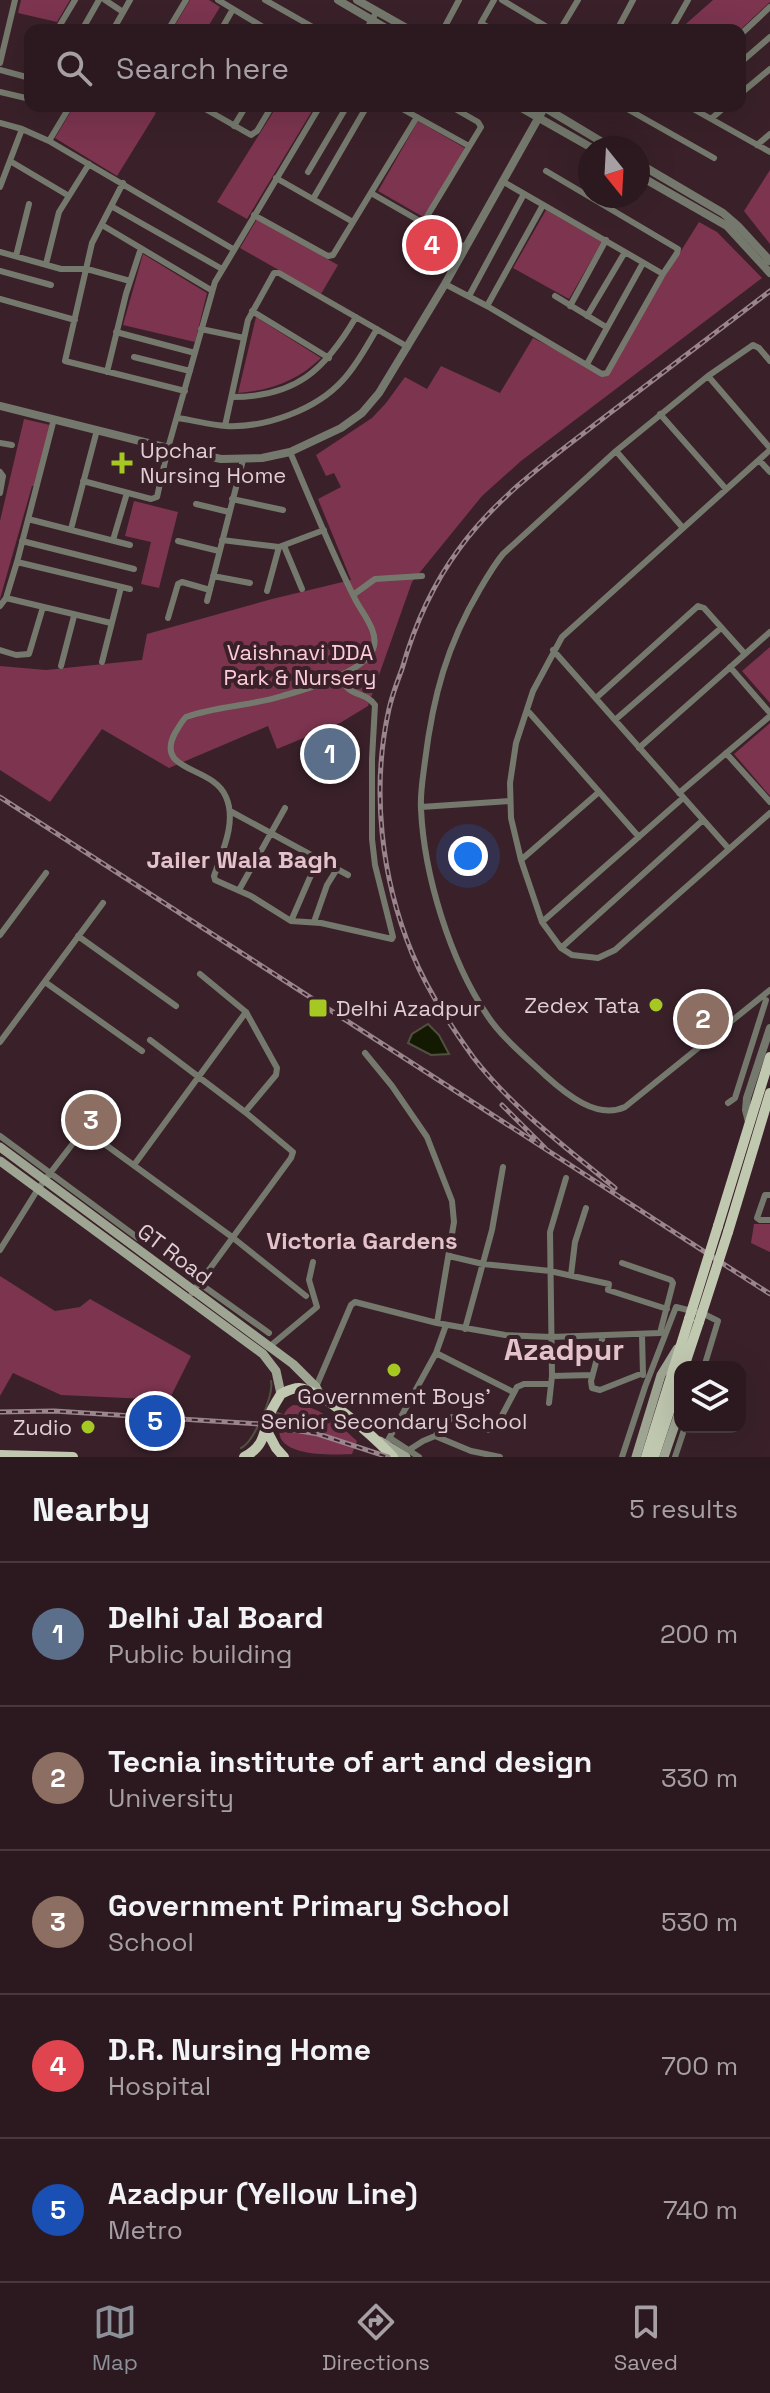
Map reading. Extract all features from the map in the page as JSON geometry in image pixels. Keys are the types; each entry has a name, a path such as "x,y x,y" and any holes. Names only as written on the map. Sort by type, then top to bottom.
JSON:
{"main road":[{"path":"681,1361 765,1095 770,1057"},
{"name":"GT Road","path":"0,1147 48,1177 193,1291 293,1364 319,1392"},
{"name":"GT Road","path":"0,1161 193,1291 270,1362 278,1376 281,1394"},
{"path":"685,1361 688,1340"},
{"path":"688,1340 690,1361"},
{"path":"636,1457 661,1375 688,1340"},
{"path":"646,1457 674,1382"},
{"path":"654,1457 674,1384"},
{"path":"244,1457 256,1450 281,1394 301,1388 319,1392 408,1454"},
{"path":"664,1457 674,1428"},
{"path":"267,1431 284,1457"},
{"path":"384,1440 393,1457"},
{"path":"0,1455 73,1457"}],"street":[{"path":"0,63 15,0"},
{"path":"61,24 75,0"},
{"path":"85,24 99,0"},
{"path":"105,0 123,12"},
{"path":"116,24 130,0"},
{"path":"172,24 186,0"},
{"path":"218,0 258,24"},
{"path":"265,0 307,24"},
{"path":"338,0 395,24"},
{"path":"357,0 383,24"},
{"path":"446,24 458,3 447,0"},
{"path":"483,24 494,0"},
{"path":"502,0 542,24"},
{"path":"518,9 523,0"},
{"path":"564,24 578,0"},
{"path":"620,24 633,0"},
{"path":"674,24 688,0"},
{"path":"746,29 770,7"},
{"path":"224,24 233,9"},
{"path":"370,24 375,16"},
{"path":"746,58 770,37"},
{"path":"746,89 770,69"},
{"path":"0,70 24,76"},
{"path":"0,92 24,98"},
{"path":"49,141 66,112"},
{"path":"210,112 251,135 268,112"},
{"path":"215,112 217,116"},
{"path":"234,126 242,112"},
{"path":"83,481 151,499 157,497 211,290 314,112"},
{"path":"308,172 343,112"},
{"path":"313,199 364,112"},
{"path":"408,112 469,146"},
{"path":"423,223 480,129 480,124 460,112"},
{"path":"528,112 578,140"},
{"path":"0,406 221,459 243,460 290,452 331,433 362,413 379,393 445,284 541,112"},
{"path":"551,112 592,136"},
{"path":"633,112 714,158"},
{"path":"700,112 770,152"},
{"path":"712,118 719,112"},
{"path":"254,215 331,257 417,117"},
{"path":"0,123 49,141 233,249"},
{"path":"0,187 22,129"},
{"path":"757,145 770,134"},
{"path":"10,161 69,196"},
{"path":"46,264 56,220 89,164"},
{"path":"650,170 723,213 770,261"},
{"path":"445,284 602,374 607,373 677,253 676,247 546,171"},
{"path":"276,178 353,222"},
{"path":"502,181 663,274"},
{"path":"650,182 727,226 770,273"},
{"path":"123,183 92,243 65,361 185,391"},
{"path":"371,193 465,247"},
{"path":"469,296 524,194"},
{"path":"16,256 29,204"},
{"path":"487,306 543,205"},
{"path":"111,206 222,269"},
{"path":"102,225 211,290"},
{"path":"570,306 606,240"},
{"path":"107,372 141,248"},
{"path":"0,252 61,269 87,269 130,281"},
{"path":"587,316 625,252"},
{"path":"587,364 643,263"},
{"path":"0,271 51,285"},
{"path":"225,426 252,311 276,273 408,347"},
{"path":"555,296 606,327"},
{"path":"0,299 75,320"},
{"path":"252,311 329,358"},
{"path":"232,397 288,388 316,371 329,358 356,317"},
{"path":"201,329 244,338"},
{"path":"177,418 225,426 274,420 308,406 341,383 377,329"},
{"path":"116,332 195,353"},
{"path":"766,1000 625,1107 610,1111 580,1102 510,1042 484,1011 457,958 436,896 421,807 427,741 442,672 464,616 496,562 616,451 708,376 753,345 770,361"},
{"path":"134,357 190,371"},
{"path":"708,376 770,449 572,626 553,650 538,679 513,755 510,801 514,837 542,922 561,948 581,957 607,955 630,939 769,815"},
{"path":"660,414 726,489"},
{"path":"0,606 6,598 17,562 54,419"},
{"path":"71,529 97,430"},
{"path":"0,443 12,445"},
{"path":"616,451 683,528"},
{"path":"290,452 375,643 369,657 339,675 251,705 189,716 183,720 170,744 170,755 220,786 226,797 230,824 214,879 291,921 314,922 391,939 372,839 375,705 371,699 346,688 339,675"},
{"path":"207,601 243,460"},
{"path":"759,460 770,472"},
{"path":"0,472 3,479 0,493"},
{"path":"113,540 127,493"},
{"path":"232,499 283,510"},
{"path":"196,504 229,512"},
{"path":"28,519 130,545"},
{"path":"222,540 282,546 324,530"},
{"path":"22,541 134,569"},
{"path":"178,541 219,551"},
{"path":"282,546 302,589"},
{"path":"267,591 282,546"},
{"path":"17,562 130,589"},
{"path":"213,576 250,583"},
{"path":"353,595 375,579 422,576"},
{"path":"168,618 178,584 182,582 210,590"},
{"path":"102,662 121,587"},
{"path":"6,598 111,623"},
{"path":"0,650 16,655 29,654 43,607"},
{"path":"596,698 694,608 702,607 745,654"},
{"path":"61,666 74,616"},
{"path":"615,720 721,628"},
{"path":"639,748 769,635"},
{"path":"553,650 729,849"},
{"path":"542,922 639,837 770,714 730,667"},
{"path":"527,710 639,837"},
{"path":"726,753 770,802"},
{"path":"521,860 599,792"},
{"path":"421,807 510,801"},
{"path":"239,890 285,808"},
{"path":"230,811 348,875"},
{"path":"561,948 703,820"},
{"path":"291,921 318,859"},
{"path":"314,922 327,885 337,869"},
{"path":"0,935 46,873"},
{"path":"0,1042 103,903"},
{"path":"0,916 9,923"},
{"path":"78,936 176,1006"},
{"path":"200,974 246,1012 277,1071 245,1112"},
{"path":"45,982 142,1051"},
{"path":"728,1103 735,1098 770,990"},
{"path":"134,1165 246,1012"},
{"path":"770,1028 746,1105 754,1123 770,1111"},
{"path":"150,1040 292,1149 293,1155 193,1291 269,1333"},
{"path":"365,1053 399,1095 429,1143 453,1209 454,1222 437,1323"},
{"path":"0,1250 38,1189 84,1129 232,1237 306,1296"},
{"path":"0,1136 48,1177 138,1238"},
{"path":"465,1329 495,1216 503,1167"},
{"path":"549,1403 552,1222 566,1178"},
{"path":"770,1195 763,1198 757,1218 770,1220"},
{"path":"571,1275 575,1242 586,1208"},
{"path":"449,1256 483,1264 550,1271 609,1284 608,1290 667,1309"},
{"path":"269,1347 317,1307 309,1280 313,1262"},
{"path":"319,1392 352,1303 357,1302 446,1325 518,1336 660,1333 673,1283 622,1263"},
{"path":"622,1457 676,1307 718,1321 706,1361"},
{"path":"384,1440 436,1353 446,1325"},
{"path":"642,1335 645,1387"},
{"path":"603,1336 592,1375 592,1388 600,1390 643,1373"},
{"path":"436,1353 513,1392"},
{"path":"408,1454 423,1441 435,1436 452,1417 492,1430 513,1392 524,1384 592,1375"},
{"path":"675,1457 683,1433"},
{"path":"435,1436 471,1451 500,1457"},
{"path":"408,1454 419,1457"}],"green space":[{"path":"21,0 70,0 57,22 18,13"},
{"path":"190,0 209,0 220,7 210,24 176,24"},
{"path":"713,0 770,0 746,24 686,24"},
{"path":"70,112 156,113 117,176 55,138"},
{"path":"273,112 311,112 247,219 217,202"},
{"path":"418,121 465,148 425,218 378,191"},
{"path":"770,170 770,244 744,211"},
{"path":"546,210 602,242 569,299 513,268"},
{"path":"257,219 338,265 321,294 240,248"},
{"name":"Vaishnavi DDA Park & Nursery","path":"699,222 717,232 762,278 521,461 482,496 412,582 368,706 340,723 277,749 268,726 169,768 102,729 50,802 0,770 0,666 46,670 142,660 147,634 351,580 318,499 341,487 334,473 326,476 316,455 372,418 405,377 427,389 441,366 500,393 533,338 604,374"},
{"path":"143,254 207,293 195,342 123,325"},
{"path":"256,317 321,358 303,373 283,383 238,393"},
{"path":"24,419 50,425 35,486 32,486 0,599 0,521"},
{"path":"134,501 178,512 159,588 141,584 151,542 125,536"},
{"path":"770,647 770,703 742,671"},
{"path":"770,723 770,796 734,754"},
{"path":"754,1224 770,1224 770,1252 751,1243"},
{"path":"0,1276 55,1311 80,1307 90,1299 191,1356 169,1400 61,1395 13,1373 0,1396"},
{"path":"293,1405 312,1408 336,1422 357,1441 352,1454 305,1452 285,1444 280,1436 280,1426 286,1411"}],"shaded area":[{"path":"428,1024 439,1035 449,1054 431,1055 408,1043 412,1034"}],"waterway":[{"path":"241,1448 252,1437 262,1418 271,1381"},
{"path":"277,1413 294,1419"}],"railway":[{"path":"615,1188 540,1126 488,1076 440,1007 412,953 393,894 382,833 381,770 389,709 418,622 441,577 474,529 547,461 770,291"},
{"path":"0,797 770,1294"},
{"path":"502,1105 545,1148"},
{"path":"0,1412 54,1411 260,1424 318,1434 388,1457"}],"place":[{"name":"D.R. Nursing Home","path":"432,245"},
{"name":"Upchar Nursing Home","path":"122,463"},
{"name":"Delhi Jal Board","path":"330,754"},
{"name":"Zedex Tata","path":"656,1005"},
{"name":"Delhi Azadpur","path":"318,1008"},
{"name":"Tecnia institute of art and design","path":"703,1019"},
{"name":"Government Primary School","path":"91,1120"},
{"name":"Government Boys' Senior Secondary School","path":"394,1370"},
{"name":"Azadpur (Yellow Line)","path":"155,1421"},
{"name":"Zudio","path":"88,1427"}],"district":[{"name":"Jailer Wala Bagh","path":"242,860"},
{"name":"Victoria Gardens","path":"362,1241"},
{"name":"Azadpur","path":"564,1350"}]}
